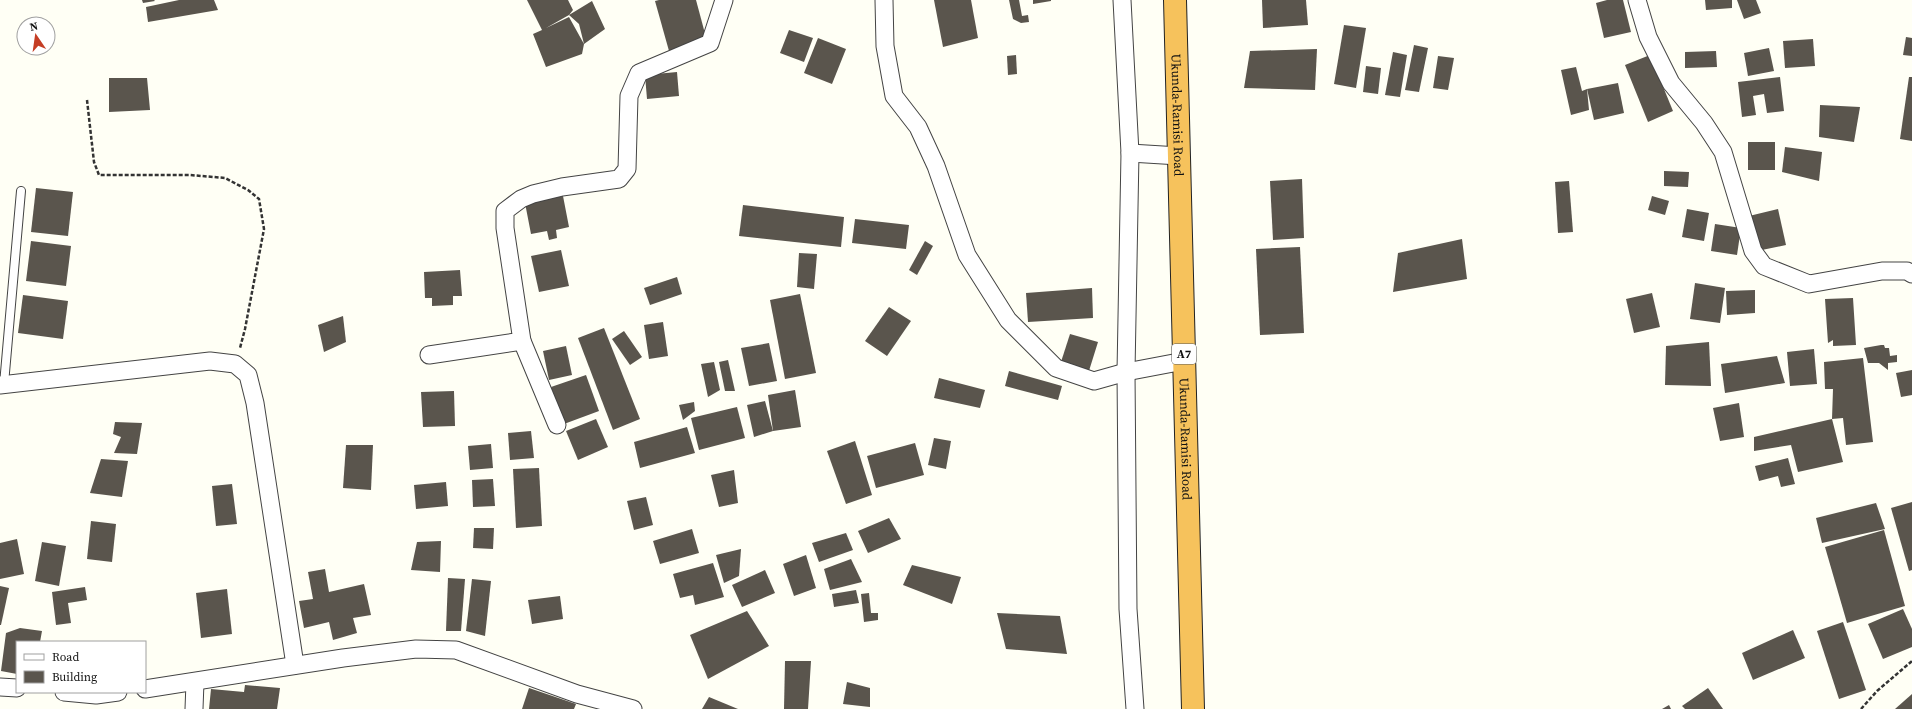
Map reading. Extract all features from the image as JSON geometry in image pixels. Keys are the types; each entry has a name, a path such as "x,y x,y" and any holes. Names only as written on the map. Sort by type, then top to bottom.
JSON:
{"highway":[{"name":"Ukunda-Ramisi Road","path":"1175,0 1192,709"}],"street":[{"path":"557,425 522,340 505,228 505,211 521,199 533,194 562,187 618,179 627,169 629,96 639,73 710,43 724,0"},
{"path":"884,0 884,46 894,96 918,127 936,166 967,254 1008,320 1056,368 1094,381 1126,372 1184,361"},
{"path":"1122,0 1130,153 1126,372 1128,609 1135,709"},
{"path":"1637,0 1648,37 1671,84 1704,123 1723,152 1753,251 1764,266 1808,284 1882,271 1907,271 1912,274"},
{"path":"1130,153 1179,156"},
{"path":"429,355 522,340"},
{"path":"2,384 210,361 235,364 248,375 255,403 295,665"},
{"path":"146,689 295,665 416,649 456,650 577,694 633,709"},
{"path":"194,682 194,709"},
{"path":"0,687 16,688"},
{"path":"75,693 96,695 111,693"}],"lane":[{"path":"2,384 21,191"}],"path":[{"path":"87,100 94,162 99,175 190,175 225,178 248,190 259,199 264,229 245,329 235,364"},
{"path":"1861,709 1877,691 1912,661"}],"building":[{"path":"142,0 154,0 155,1 143,3"},
{"path":"179,0 214,0 218,10 148,22 146,7"},
{"path":"527,0 568,0 573,10 569,15 546,28 569,17 584,44 582,54 546,67 533,34 542,30"},
{"path":"696,0 707,41 669,51 655,1"},
{"path":"934,0 971,0 978,38 943,47"},
{"path":"1009,0 1019,0 1022,16 1028,15 1029,22 1021,23 1013,19"},
{"path":"1033,0 1051,0 1051,1 1033,4"},
{"path":"1262,0 1306,0 1308,25 1263,28"},
{"path":"1607,0 1623,0 1631,32 1604,38 1596,3"},
{"path":"1705,0 1732,0 1732,8 1706,10"},
{"path":"1737,0 1756,0 1761,13 1744,19"},
{"path":"592,1 605,29 584,44 579,24 569,15"},
{"path":"1344,25 1366,28 1356,88 1334,84"},
{"path":"789,30 813,38 804,62 780,53"},
{"path":"1906,37 1912,38 1912,56 1903,55"},
{"path":"818,38 846,49 832,84 804,73"},
{"path":"1813,39 1815,66 1785,68 1783,41"},
{"path":"1414,45 1428,48 1419,92 1405,90"},
{"path":"1769,48 1774,71 1748,76 1744,53"},
{"path":"1317,49 1315,90 1244,88 1250,51"},
{"path":"1716,51 1717,67 1685,68 1685,52"},
{"path":"1393,52 1407,55 1400,97 1385,95"},
{"path":"1016,55 1017,74 1008,75 1007,56"},
{"path":"1650,55 1673,111 1648,122 1625,65"},
{"path":"1438,56 1454,58 1448,90 1433,88"},
{"path":"1366,66 1381,68 1378,94 1363,92"},
{"path":"1576,67 1582,91 1587,89 1589,110 1571,115 1561,70"},
{"path":"677,72 679,96 647,99 645,75"},
{"path":"1780,77 1784,111 1767,113 1764,94 1753,96 1756,115 1742,117 1738,82"},
{"path":"1909,77 1912,77 1912,141 1900,139"},
{"path":"109,78 147,78 150,110 109,112"},
{"path":"1618,83 1624,113 1594,120 1587,89"},
{"path":"1820,105 1860,107 1854,142 1819,137"},
{"path":"1748,142 1775,142 1775,170 1748,170"},
{"path":"1785,147 1822,152 1819,181 1782,172"},
{"path":"1664,171 1689,172 1688,187 1664,186"},
{"path":"1302,179 1304,238 1273,240 1270,181"},
{"path":"1569,181 1573,232 1558,233 1555,182"},
{"path":"36,188 73,192 68,236 31,232"},
{"path":"563,196 569,227 556,230 557,238 549,240 547,231 531,234 525,203"},
{"path":"1652,196 1669,201 1665,215 1648,210"},
{"path":"743,205 844,217 841,247 739,236"},
{"path":"1687,209 1709,213 1704,241 1682,237"},
{"path":"1778,209 1786,245 1757,251 1749,216"},
{"path":"855,219 909,225 906,249 852,243"},
{"path":"1715,224 1741,228 1737,255 1711,251"},
{"path":"1462,239 1467,279 1393,292 1398,253"},
{"path":"31,241 71,246 66,286 26,281"},
{"path":"925,241 933,246 917,275 909,270"},
{"path":"1300,247 1304,333 1260,335 1256,249"},
{"path":"561,250 569,286 539,292 531,256"},
{"path":"799,253 817,254 814,289 797,287"},
{"path":"460,270 462,296 453,296 453,305 432,306 432,298 425,298 424,272"},
{"path":"677,277 682,294 650,305 644,288"},
{"path":"1695,283 1725,288 1720,323 1690,319"},
{"path":"1092,288 1093,318 1028,322 1026,293"},
{"path":"1755,290 1755,313 1727,315 1726,291"},
{"path":"1652,293 1660,327 1634,333 1626,299"},
{"path":"800,294 816,373 785,379 770,300"},
{"path":"23,295 68,301 63,339 18,333"},
{"path":"1853,298 1856,345 1833,346 1833,340 1828,343 1825,299"},
{"path":"889,307 911,321 887,356 865,341"},
{"path":"343,316 346,342 324,352 318,325"},
{"path":"663,322 668,356 649,359 644,325"},
{"path":"604,328 640,419 613,430 578,338"},
{"path":"624,331 642,357 630,365 612,339"},
{"path":"1070,334 1098,342 1088,374 1060,365"},
{"path":"1709,342 1711,386 1665,385 1666,346"},
{"path":"769,343 777,381 749,386 741,348"},
{"path":"1884,345 1885,348 1889,348 1890,356 1897,355 1897,362 1888,363 1888,370 1879,363 1868,363 1864,348"},
{"path":"566,346 572,375 549,380 543,351"},
{"path":"1814,349 1817,384 1790,386 1787,352"},
{"path":"1777,356 1785,383 1725,393 1721,364"},
{"path":"1863,358 1873,442 1846,445 1843,418 1832,419 1833,389 1825,389 1824,362"},
{"path":"728,360 735,391 725,391 719,362"},
{"path":"714,362 720,390 708,397 701,364"},
{"path":"1912,370 1912,395 1901,397 1896,373"},
{"path":"1009,371 1062,386 1058,400 1005,386"},
{"path":"586,375 599,411 564,424 551,387"},
{"path":"939,378 985,390 980,408 934,398"},
{"path":"795,390 801,427 773,431 768,395"},
{"path":"454,391 455,426 423,427 421,392"},
{"path":"765,401 773,431 754,437 747,405"},
{"path":"694,402 695,411 683,420 679,405"},
{"path":"1739,403 1744,437 1720,441 1713,408"},
{"path":"737,407 745,438 699,450 691,418"},
{"path":"596,419 608,447 578,460 566,431"},
{"path":"1832,419 1843,462 1798,472 1791,445 1754,451 1754,437"},
{"path":"115,422 142,423 137,454 114,453 121,437 113,434"},
{"path":"687,427 695,453 640,468 634,442"},
{"path":"531,431 534,458 510,460 508,433"},
{"path":"934,438 951,441 946,469 928,465"},
{"path":"855,441 872,495 846,504 827,451"},
{"path":"915,443 924,475 876,488 867,456"},
{"path":"491,444 493,468 470,470 468,446"},
{"path":"346,445 373,445 371,490 343,488"},
{"path":"1788,458 1795,484 1781,487 1778,476 1759,481 1755,466"},
{"path":"101,459 128,461 122,497 90,493"},
{"path":"539,468 542,526 516,528 513,469"},
{"path":"734,470 738,503 719,507 711,475"},
{"path":"493,479 495,506 473,507 472,480"},
{"path":"446,482 448,506 416,509 414,485"},
{"path":"232,484 237,524 216,526 212,486"},
{"path":"646,497 653,525 634,530 627,501"},
{"path":"1912,502 1912,570 1909,571 1891,508"},
{"path":"1876,503 1885,529 1822,543 1816,518"},
{"path":"889,518 901,539 868,553 858,531"},
{"path":"91,521 116,524 112,562 87,559"},
{"path":"474,528 494,528 493,549 473,548"},
{"path":"692,529 699,553 660,564 653,541"},
{"path":"1884,530 1905,606 1847,623 1825,547"},
{"path":"846,533 853,550 819,562 812,543"},
{"path":"17,539 24,574 0,579 0,543"},
{"path":"441,541 440,572 411,570 417,542"},
{"path":"42,542 66,546 59,586 35,581"},
{"path":"741,549 739,576 724,583 716,555"},
{"path":"806,555 816,588 794,596 783,564"},
{"path":"851,559 862,582 830,590 824,569"},
{"path":"713,563 724,597 695,605 693,595 680,598 673,574"},
{"path":"912,565 961,577 952,604 903,585"},
{"path":"325,569 329,592 364,584 371,615 353,618 357,633 333,640 329,622 304,628 299,601 313,599 308,572"},
{"path":"765,570 775,593 742,607 732,585"},
{"path":"448,578 465,579 461,631 446,631"},
{"path":"472,579 491,581 485,636 466,631"},
{"path":"0,586 9,588 1,625 0,625"},
{"path":"85,587 87,600 68,603 71,623 56,625 52,592"},
{"path":"227,589 232,634 201,638 196,593"},
{"path":"856,590 859,603 834,607 832,594"},
{"path":"869,593 871,613 878,613 878,620 864,622 861,594"},
{"path":"560,596 563,619 532,624 528,600"},
{"path":"1903,609 1912,629 1912,647 1883,659 1868,624"},
{"path":"747,611 769,646 708,679 690,635"},
{"path":"997,613 1060,616 1067,654 1006,649"},
{"path":"1843,622 1866,690 1839,699 1817,631"},
{"path":"20,628 42,631 40,641 16,641 16,674 1,671 6,633"},
{"path":"1793,630 1805,658 1753,680 1742,653"},
{"path":"785,661 811,661 808,709 784,709"},
{"path":"847,682 870,688 870,707 843,704"},
{"path":"245,685 280,688 277,709 209,709 211,689 244,692"},
{"path":"529,688 576,704 574,709 522,709"},
{"path":"1708,688 1723,709 1685,709 1682,706"},
{"path":"1912,694 1912,709 1895,709"},
{"path":"709,697 738,709 702,709"},
{"path":"1669,705 1671,709 1662,709"}]}
